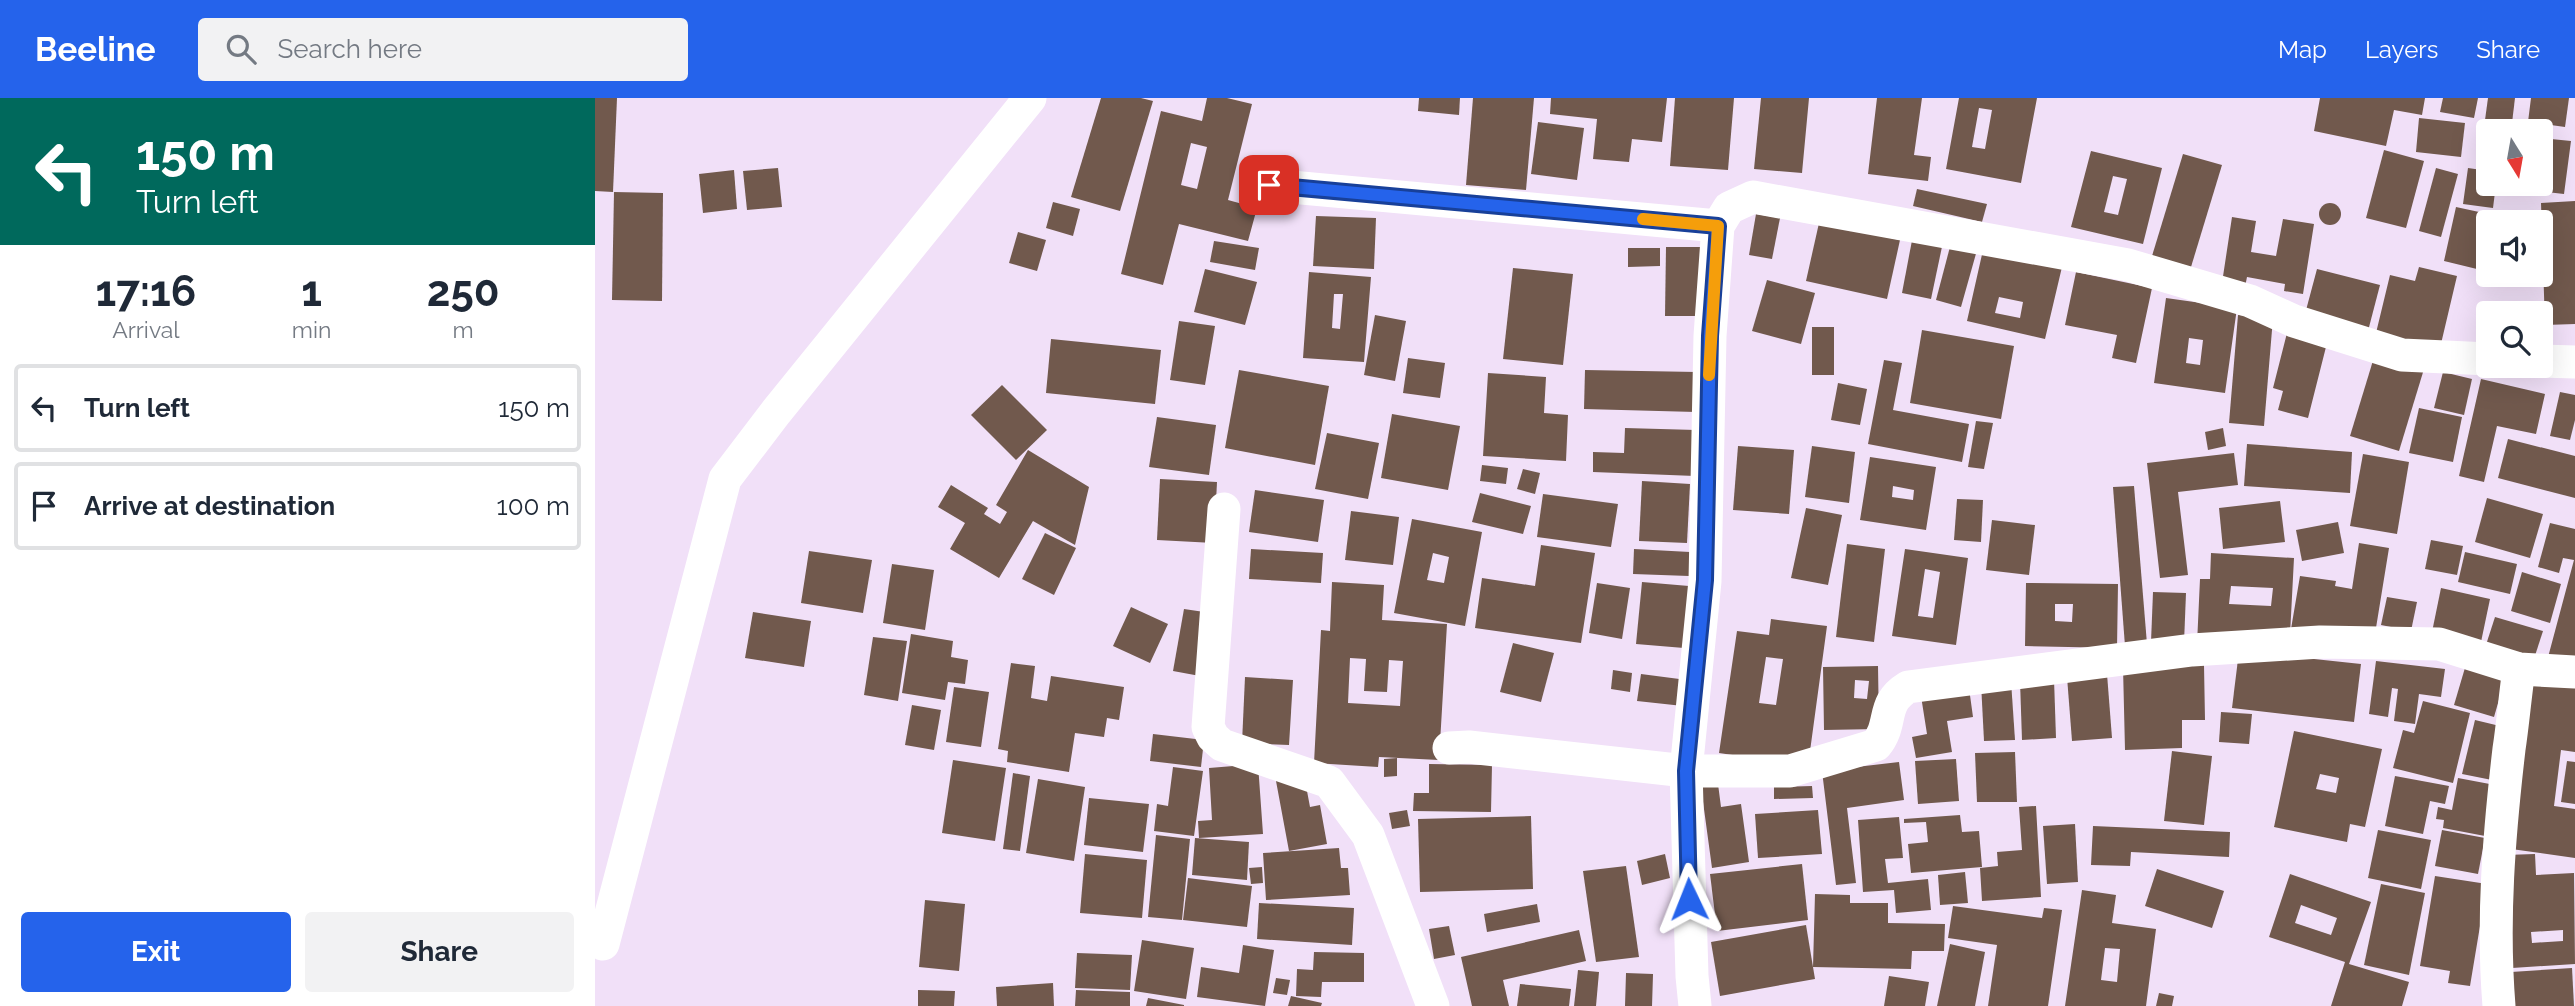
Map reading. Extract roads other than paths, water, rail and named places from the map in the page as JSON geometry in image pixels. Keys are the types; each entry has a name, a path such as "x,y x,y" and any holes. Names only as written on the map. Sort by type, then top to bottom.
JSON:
{"street":[{"path":"603,944 725,479 1030,98"},
{"path":"1269,185 1718,226"},
{"path":"1695,1006 1686,771 1705,580 1710,336 1718,226 1729,208 1753,197 2127,265 2250,301 2294,321 2402,355 2476,358"},
{"path":"2553,361 2575,362"},
{"path":"1224,509 1208,727 1213,737 1222,745 1329,782 1368,835 1433,1006"},
{"path":"1449,748 1469,747 1686,771 1790,771 1876,745 1884,736 1891,702 1898,693 1908,687 2192,650 2320,642 2439,644 2519,669 2575,671"},
{"path":"2499,1006 2495,900 2500,829 2519,669"}]}
